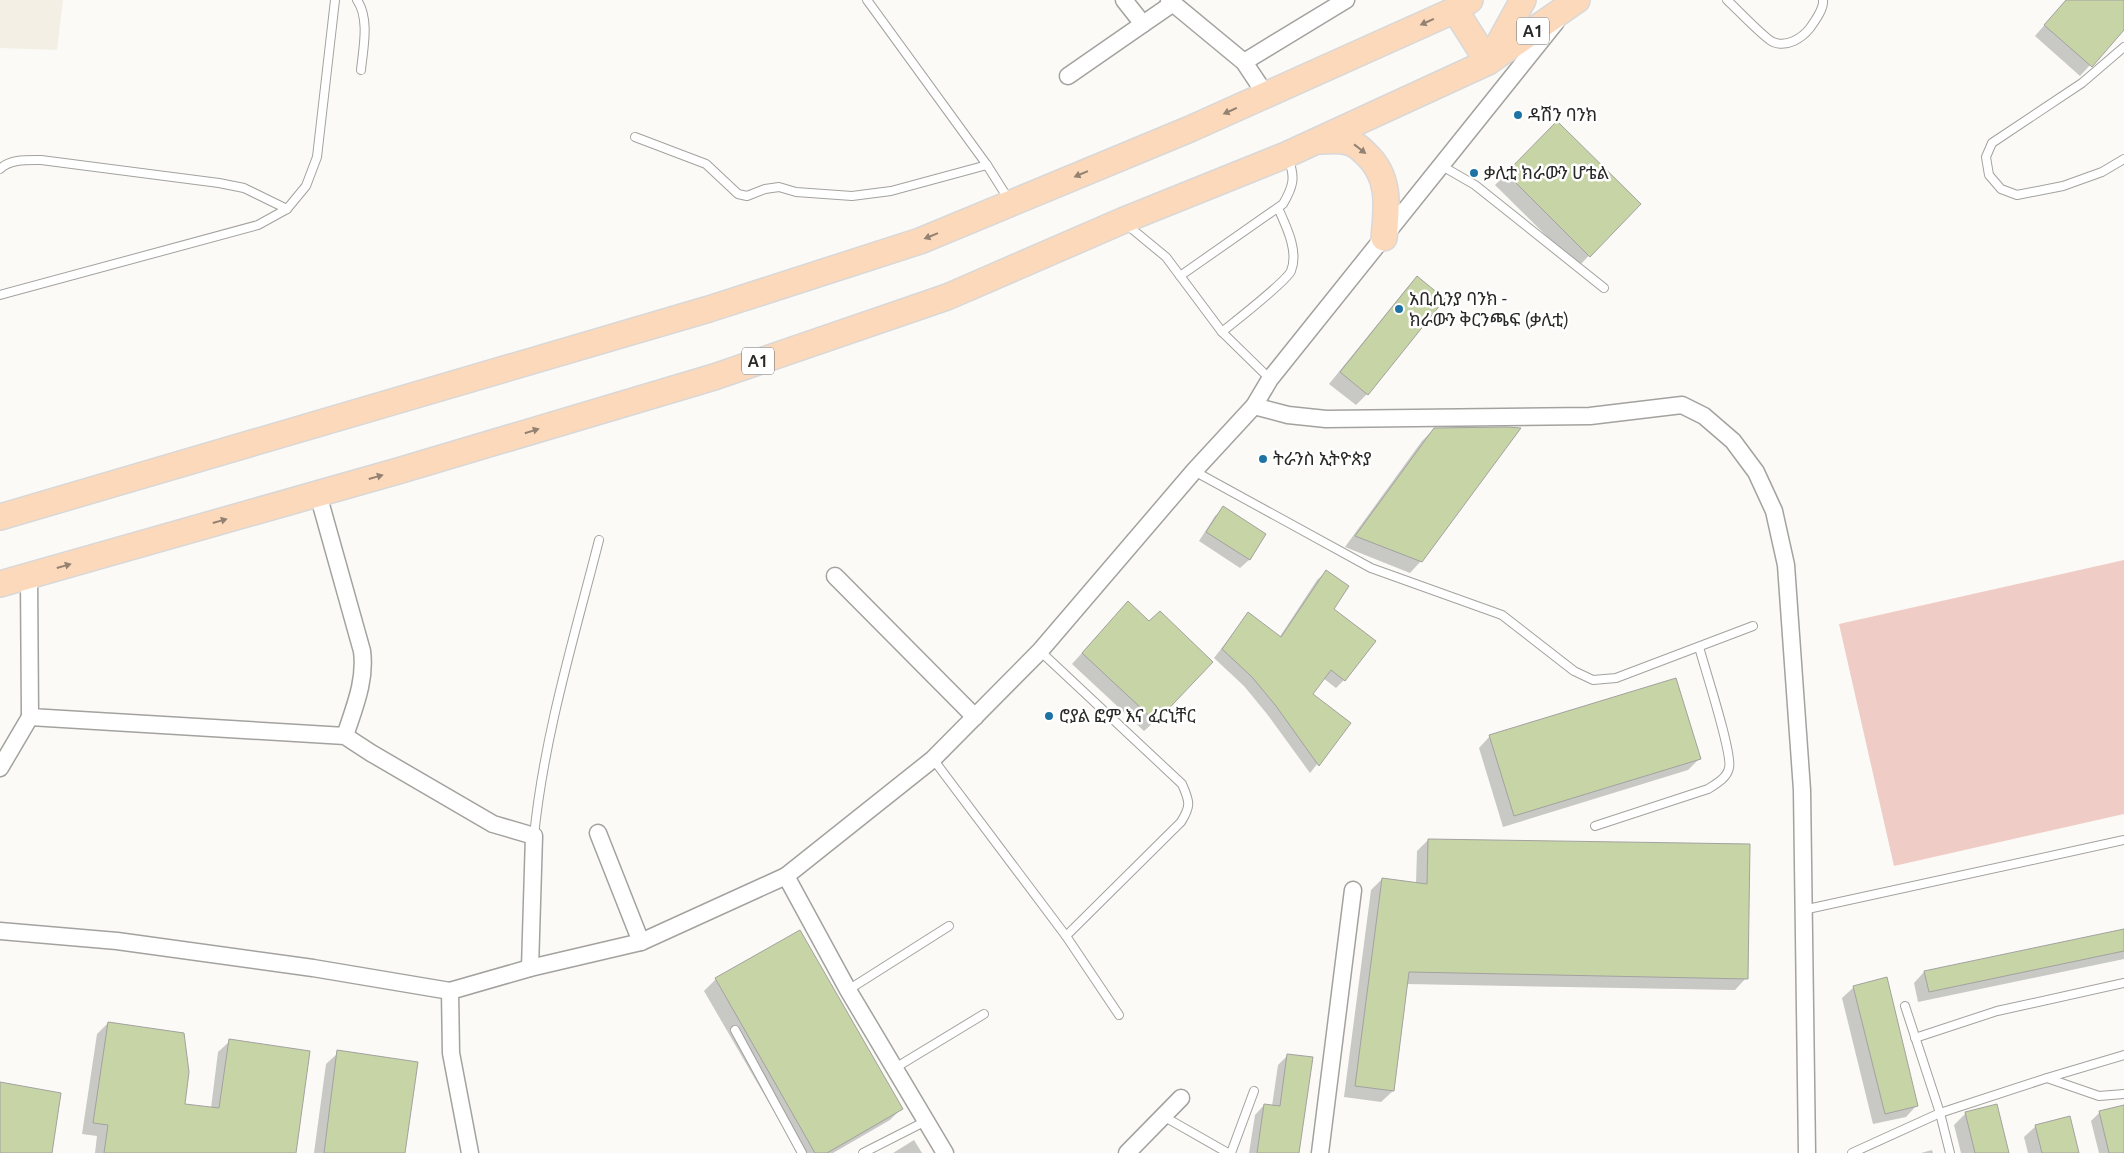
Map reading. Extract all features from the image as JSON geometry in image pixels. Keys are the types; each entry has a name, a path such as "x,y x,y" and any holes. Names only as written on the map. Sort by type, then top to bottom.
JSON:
{"main road":[{"name":"A1","path":"1488,62 1523,0"},
{"name":"A1","path":"0,584 318,494 723,373 947,297 1122,221 1286,155 1488,62 1573,3"},
{"path":"0,517 709,309 920,241 1190,129 1462,5 1488,62"},
{"path":"1314,142 1342,141 1357,145 1375,162 1382,176 1387,196 1384,238"}],"street":[{"path":"1124,0 1143,24"},
{"path":"1244,62 1346,0"},
{"path":"1068,76 1143,24 1170,2 1244,62 1266,94"},
{"path":"0,931 126,943 313,968 450,991 530,968 641,942 786,876 933,759 1040,651 1194,471 1254,406 1270,379 1573,3"},
{"path":"1254,406 1288,415 1326,419 1590,416 1682,405 1704,416 1733,441 1756,472 1774,511 1786,566 1802,790 1807,1153"},
{"path":"318,494 362,651 364,665 362,683 345,736"},
{"path":"0,768 30,717 28,576"},
{"path":"835,576 975,717"},
{"path":"30,717 345,736 493,824 534,836 530,968"},
{"path":"598,833 641,942"},
{"path":"786,876 848,990 945,1153"},
{"path":"1320,1153 1353,890"},
{"path":"450,991 451,1053 470,1153"},
{"path":"1133,1150 1180,1098"}],"lane":[{"path":"0,296 258,226 287,209 306,186 317,157 335,0"},
{"path":"357,0 360,5 364,32 361,70"},
{"path":"867,0 987,165 1011,203"},
{"path":"1727,0 1772,42 1784,45 1794,42 1809,29 1820,10 1823,0"},
{"path":"2124,47 2082,83 1992,143 1986,157 1990,175 2001,189 2017,195 2063,186 2102,172 2124,159"},
{"path":"636,137 706,164 738,194 747,196 765,189 779,188 796,192 860,195 892,191 987,165"},
{"path":"1180,276 1283,204 1293,188 1291,166 1286,155"},
{"path":"0,169 3,166 20,160 40,160 219,183 244,188 287,209"},
{"path":"1442,166 1475,185 1604,288"},
{"path":"1222,332 1291,272 1293,254 1288,232 1278,208"},
{"path":"1122,221 1166,257 1222,332 1270,379"},
{"path":"1194,471 1371,568 1502,615 1574,671 1593,680 1616,678 1753,626"},
{"path":"534,836 545,756 599,540"},
{"path":"1595,826 1708,789 1722,780 1730,767 1727,746 1699,647"},
{"path":"1040,651 1182,784 1188,797 1190,809 1181,822 1066,936"},
{"path":"933,759 1066,936 1119,1015"},
{"path":"1804,910 2124,840"},
{"path":"848,990 949,926"},
{"path":"1915,1038 1997,1011 2124,983"},
{"path":"1905,1006 1940,1114 1950,1153"},
{"path":"895,1068 984,1014"},
{"path":"735,1030 802,1153"},
{"path":"1852,1153 1940,1114 2047,1078 2124,1055"},
{"path":"2047,1078 2099,1096 2124,1094"},
{"path":"1163,1116 1229,1153 1254,1091"},
{"path":"863,1153 926,1121"}],"shaded area":[{"path":"0,0 63,0 57,50 0,48"},
{"path":"2124,560 2124,814 1894,866 1839,624"}],"building":[{"path":"2066,0 2124,0 2124,30 2092,67 2044,25"},
{"path":"1557,121 1641,204 1590,257 1506,173"},
{"path":"1417,276 1445,299 1368,395 1340,372"},
{"path":"1434,428 1521,428 1422,562 1355,536"},
{"path":"1223,506 1266,534 1250,560 1206,532"},
{"path":"1326,570 1349,586 1334,609 1376,641 1345,681 1331,670 1313,694 1351,723 1319,766 1276,706 1252,677 1222,649 1248,612 1281,637"},
{"path":"1128,601 1149,621 1160,611 1213,662 1156,722 1082,653"},
{"path":"1676,678 1701,759 1514,816 1489,735"},
{"path":"1428,839 1750,844 1748,979 1409,972 1394,1091 1355,1086 1382,878 1427,884"},
{"path":"2124,929 2124,951 1929,992 1924,971"},
{"path":"800,930 903,1109 827,1153 815,1153 715,978"},
{"path":"1887,977 1918,1106 1885,1114 1853,986"},
{"path":"108,1022 184,1033 189,1072 185,1104 219,1108 229,1039 310,1051 296,1153 104,1153 108,1125 93,1123"},
{"path":"337,1050 418,1062 405,1153 324,1153"},
{"path":"1287,1054 1313,1057 1299,1153 1257,1153 1264,1104 1280,1106"},
{"path":"0,1082 61,1093 52,1153 0,1153"},
{"path":"1997,1104 2009,1153 1975,1153 1965,1112"},
{"path":"2124,1105 2124,1153 2109,1153 2099,1111"},
{"path":"2070,1116 2079,1153 2042,1153 2035,1125"}],"place":[{"name":"ዳሽን ባንክ","path":"1518,115"},
{"name":"ቃሊቲ ክራውን ሆቴል","path":"1474,173"},
{"name":"አቢሲንያ ባንክ - ክራውን ቅርንጫፍ (ቃሊቲ)","path":"1399,309"},
{"name":"ትራንስ ኢትዮጵያ","path":"1263,459"},
{"name":"ሮያል ፎም እና ፈርኒቸር","path":"1049,716"}]}
